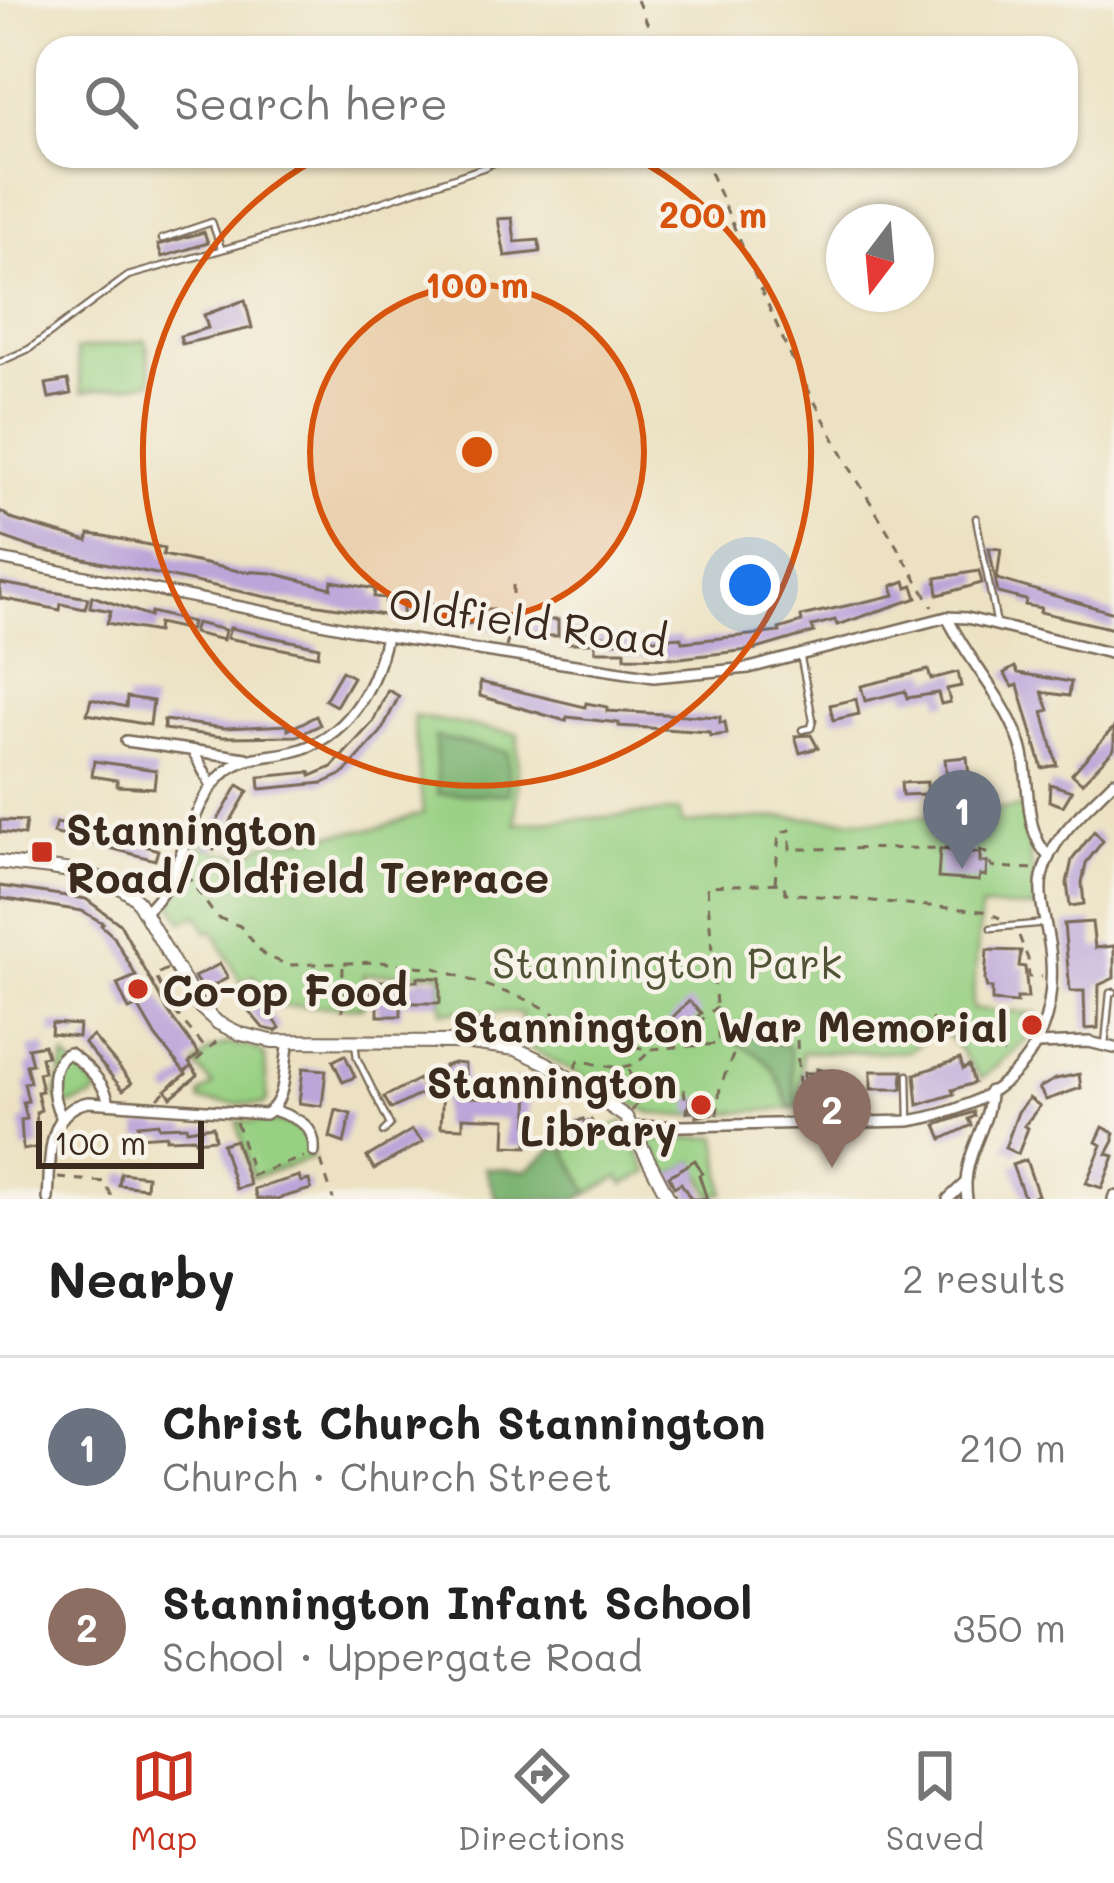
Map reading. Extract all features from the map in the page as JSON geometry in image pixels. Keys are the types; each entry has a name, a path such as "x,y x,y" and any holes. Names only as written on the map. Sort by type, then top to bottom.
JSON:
{"main road":[{"path":"0,862 101,877 126,890 198,1005 230,1029 258,1039 289,1042 462,1042 516,1049 568,1077 631,1122 669,1199"}],"street":[{"name":"Oldfield Road","path":"0,559 386,636 655,677 749,668 941,618 997,625 1114,654"},
{"path":"941,618 1018,736 1034,834 1047,863"},
{"path":"126,741 248,758 289,753 331,736 347,721 377,671 386,636"},
{"path":"193,752 212,787"},
{"path":"144,912 162,896 212,787 248,758"},
{"path":"631,1122 689,1127 909,1121 944,1114 990,1091 1039,1044 1048,1016 1051,976 1042,890 1047,863 1071,825 1114,781"},
{"path":"48,1199 54,1131 61,1116 79,1103 265,1114 280,1099 289,1042"},
{"path":"1039,1044 1088,1042 1109,1047"},
{"path":"61,1116 53,1091 57,1059 69,1052 104,1087 109,1103"},
{"path":"970,1198 965,1183 970,1153 990,1091"},
{"path":"273,1110 304,1122 314,1137 314,1152"},
{"path":"948,1199 965,1183"}],"lane":[{"path":"0,362 29,349 128,276 412,193 476,168"},
{"path":"162,238 212,222 221,248"},
{"path":"976,518 997,625"},
{"path":"800,654 813,720 811,728 802,730"},
{"path":"992,928 1046,923"},
{"path":"1109,1047 1110,993 1114,992"},
{"path":"355,1043 357,1058 390,1125 382,1132"},
{"path":"908,1076 909,1121"}],"path":[{"path":"637,0 653,36"},
{"path":"709,168 788,353 847,463 941,618"},
{"path":"503,656 513,622 513,584"},
{"path":"775,883 779,833 786,830 790,830 790,849 976,848 986,854 992,867 1047,863"},
{"path":"176,864 216,917 240,926 264,955 288,965 380,962 435,968 532,1001 612,1044 650,1049 719,1044 707,886 783,883 786,893 983,911 1014,925 1028,959 1029,977 1051,976"},
{"path":"342,1012 343,964"},
{"path":"174,965 154,975 171,1007 207,1050"},
{"path":"670,1048 718,1007"},
{"path":"931,1019 959,1036 1011,1055 1022,1065"},
{"path":"158,1108 158,1094 230,1029"},
{"path":"797,1040 800,1124"},
{"path":"716,1126 720,1087 736,1048"},
{"path":"568,1077 579,1060 615,1069 628,1067 646,1058 650,1049"},
{"path":"628,1067 636,1106 631,1122"},
{"path":"684,1089 689,1127"},
{"path":"235,1113 253,1174 314,1152 333,1199"},
{"path":"50,1178 105,1182 113,1199"}],"green space":[{"path":"146,340 152,382 82,392 76,350"},
{"name":"Stannington Park","path":"413,716 518,734 516,824 680,811 682,824 786,817 880,821 1024,807 1037,908 981,907 972,1009 1038,1013 1024,1017 1021,1028 1030,1037 982,1079 943,1029 906,1052 802,1052 801,1108 683,1116 651,1113 520,1043 522,1013 442,1011 441,973 364,974 363,1007 273,1006 253,975 241,982 213,930 207,932 198,914 183,922 172,903 194,864 188,859 196,842 239,854 264,844 378,828 423,813"},
{"path":"435,737 508,752 508,794 438,794"},
{"path":"725,1024 789,1047 797,1107 789,1107 768,1064 725,1038"},
{"path":"227,1044 257,1049 265,1057 267,1100 263,1105 201,1101 200,1095 213,1085 195,1065 210,1050"},
{"path":"65,1057 98,1090 94,1097 61,1106 56,1095"},
{"path":"237,1122 275,1122 295,1128 303,1134 312,1158 252,1178"},
{"path":"623,1122 649,1172 624,1184 619,1177 589,1193 566,1150"},
{"path":"718,1137 724,1193 711,1195 695,1161 668,1176 648,1140"},
{"path":"556,1147 566,1150 589,1193 577,1199 496,1199 485,1168 526,1171"}],"building":[{"path":"512,218 515,242 539,240 540,252 505,256 498,219"},
{"path":"204,232 208,243 162,257 158,245"},
{"path":"245,300 252,328 182,344 180,336 208,328 204,315"},
{"path":"68,380 71,394 49,398 46,384"},
{"path":"0,511 14,520 88,541 89,534 104,536 239,571 272,573 331,588 332,581 375,589 374,597 386,598 384,615 267,597 37,549 0,536"},
{"path":"989,548 1001,549 997,579 1114,613 1114,629 1040,612 1041,608 1025,605 1026,600 998,593"},
{"path":"979,571 982,583 938,595 936,578"},
{"path":"905,581 907,588 913,586 917,598 837,625 835,620 812,626 814,632 757,649 680,658 595,651 595,636 614,636 614,642 681,637 682,642 780,632 802,622 801,616 895,595 892,586"},
{"path":"0,583 88,598 85,609 61,604 60,610 0,598"},
{"path":"92,596 150,616 151,612 192,622 190,630 158,623 157,632 107,623 111,611 90,607"},
{"path":"426,600 426,605 474,604 475,609 493,609 493,615 502,615 502,631 481,629 481,622 458,625 429,621 429,614 403,615 403,601"},
{"path":"524,620 558,620 558,636 529,636"},
{"path":"196,623 225,630 223,640 193,633"},
{"path":"230,628 319,647 318,656 227,638"},
{"path":"567,629 590,630 590,643 566,643"},
{"path":"1015,667 1018,673 1071,682 1069,696 1042,692 1057,765 1042,768 1018,685 1013,687 1004,673"},
{"path":"928,670 931,679 958,672 961,686 947,689 950,702 941,704 938,693 907,698 905,691 865,701 861,686"},
{"path":"342,671 353,677 336,706 325,700"},
{"path":"480,682 585,707 586,703 607,707 607,711 720,717 727,734 710,736 709,732 567,717 566,721 480,696"},
{"path":"388,690 399,696 381,732 343,774 323,783 260,789 259,777 310,772 311,776 332,767 373,722"},
{"path":"127,697 153,701 150,725 87,714 91,699 126,707"},
{"path":"856,699 859,714 833,720 830,705"},
{"path":"316,716 320,725 297,736 223,737 164,729 164,720 224,728 288,725 288,730"},
{"path":"1114,727 1114,749 1082,783 1072,774"},
{"path":"811,735 818,748 800,753 795,736"},
{"path":"967,757 972,802 959,804 957,776 947,777 945,759"},
{"path":"94,761 156,770 154,788 117,786 117,780 92,776"},
{"path":"927,782 927,794 902,795 901,783"},
{"path":"1050,784 1072,791 1063,806 1049,801"},
{"path":"238,785 248,791 214,850 204,844"},
{"path":"0,820 26,821 24,835 0,832"},
{"path":"56,823 158,850 155,860 53,833"},
{"path":"1094,831 1103,841 1086,863 1084,904 1070,906 1067,883 1072,860"},
{"path":"940,849 980,853 980,862 987,862 986,876 980,875 979,881 938,878"},
{"path":"0,886 86,899 120,924 168,1012 199,1054 189,1063 198,1075 171,1097 166,1090 186,1074 138,1006 129,1010 117,984 136,976 103,923 82,911 0,898"},
{"path":"1092,922 1095,948 1114,946 1114,978 1099,985 1098,1028 1085,1029 1084,991 1070,991 1064,924"},
{"path":"987,950 1021,951 1019,966 1025,967 1028,998 1017,998 1017,1003 992,1001 992,988 987,988 985,980"},
{"path":"220,964 228,978 203,990 194,977"},
{"path":"418,977 440,978 440,1003 401,1003 401,1016 378,1016 378,1005 369,1005 369,981 418,981"},
{"path":"689,1001 701,1013 678,1036 666,1024"},
{"path":"262,1002 280,1028 276,1031 263,1028 249,1011"},
{"path":"494,1021 494,1036 465,1032 465,1022"},
{"path":"52,1023 79,1025 78,1037 51,1034"},
{"path":"93,1036 132,1083 123,1090 84,1043"},
{"path":"44,1045 44,1072 38,1073 42,1091 37,1092 41,1110 36,1112 39,1147 23,1150 21,1120 27,1119 23,1102 28,1101 24,1083 30,1082 26,1065 32,1064 28,1048"},
{"path":"345,1055 355,1077 343,1082 333,1061"},
{"path":"960,1059 963,1069 969,1066 974,1083 918,1105 915,1074"},
{"path":"465,1064 465,1097 508,1098 511,1079 529,1084 527,1147 505,1146 506,1119 463,1117 463,1128 441,1127 444,1066"},
{"path":"303,1068 326,1070 322,1106 299,1103"},
{"path":"817,1069 833,1073 833,1078 850,1079 850,1090 804,1092 804,1073 817,1073"},
{"path":"871,1071 903,1071 902,1089 871,1089"},
{"path":"1079,1074 1081,1088 1046,1100 1039,1088 1056,1079"},
{"path":"419,1079 425,1092 391,1109 384,1097"},
{"path":"1029,1098 1040,1106 1024,1126 1028,1128 1018,1154 1005,1148 1018,1112"},
{"name":"Stannington Library","path":"689,1099 713,1099 713,1113 696,1117 696,1112 689,1112"},
{"path":"336,1110 351,1114 344,1143 330,1138"},
{"path":"974,1112 969,1119 972,1125 942,1139 936,1125"},
{"path":"583,1119 585,1123 591,1120 596,1131 567,1145 563,1138 559,1140 555,1132"},
{"path":"158,1123 159,1127 186,1126 187,1130 213,1126 215,1139 139,1137 138,1125"},
{"path":"1103,1127 1114,1133 1107,1154 1114,1156 1102,1188 1086,1183 1102,1145 1096,1142"},
{"path":"412,1130 423,1142 374,1169 367,1157"},
{"path":"235,1140 250,1185 236,1189 222,1144"},
{"path":"695,1160 707,1199 691,1199 681,1183 674,1187 669,1176"},
{"path":"1026,1160 1038,1195 1029,1199 1012,1165"},
{"path":"121,1173 147,1176 146,1188 119,1185"},
{"path":"299,1176 301,1182 309,1180 311,1189 277,1199 257,1199 254,1189"}],"place":[{"name":"Stannington Road/Oldfield Terrace","path":"42,852"},
{"name":"Christ Church Stannington","path":"962,869"},
{"name":"Co-op Food","path":"138,989"},
{"name":"Stannington War Memorial","path":"1032,1025"},
{"name":"Stannington Library","path":"701,1105"},
{"name":"Stannington Infant School","path":"832,1168"}]}
